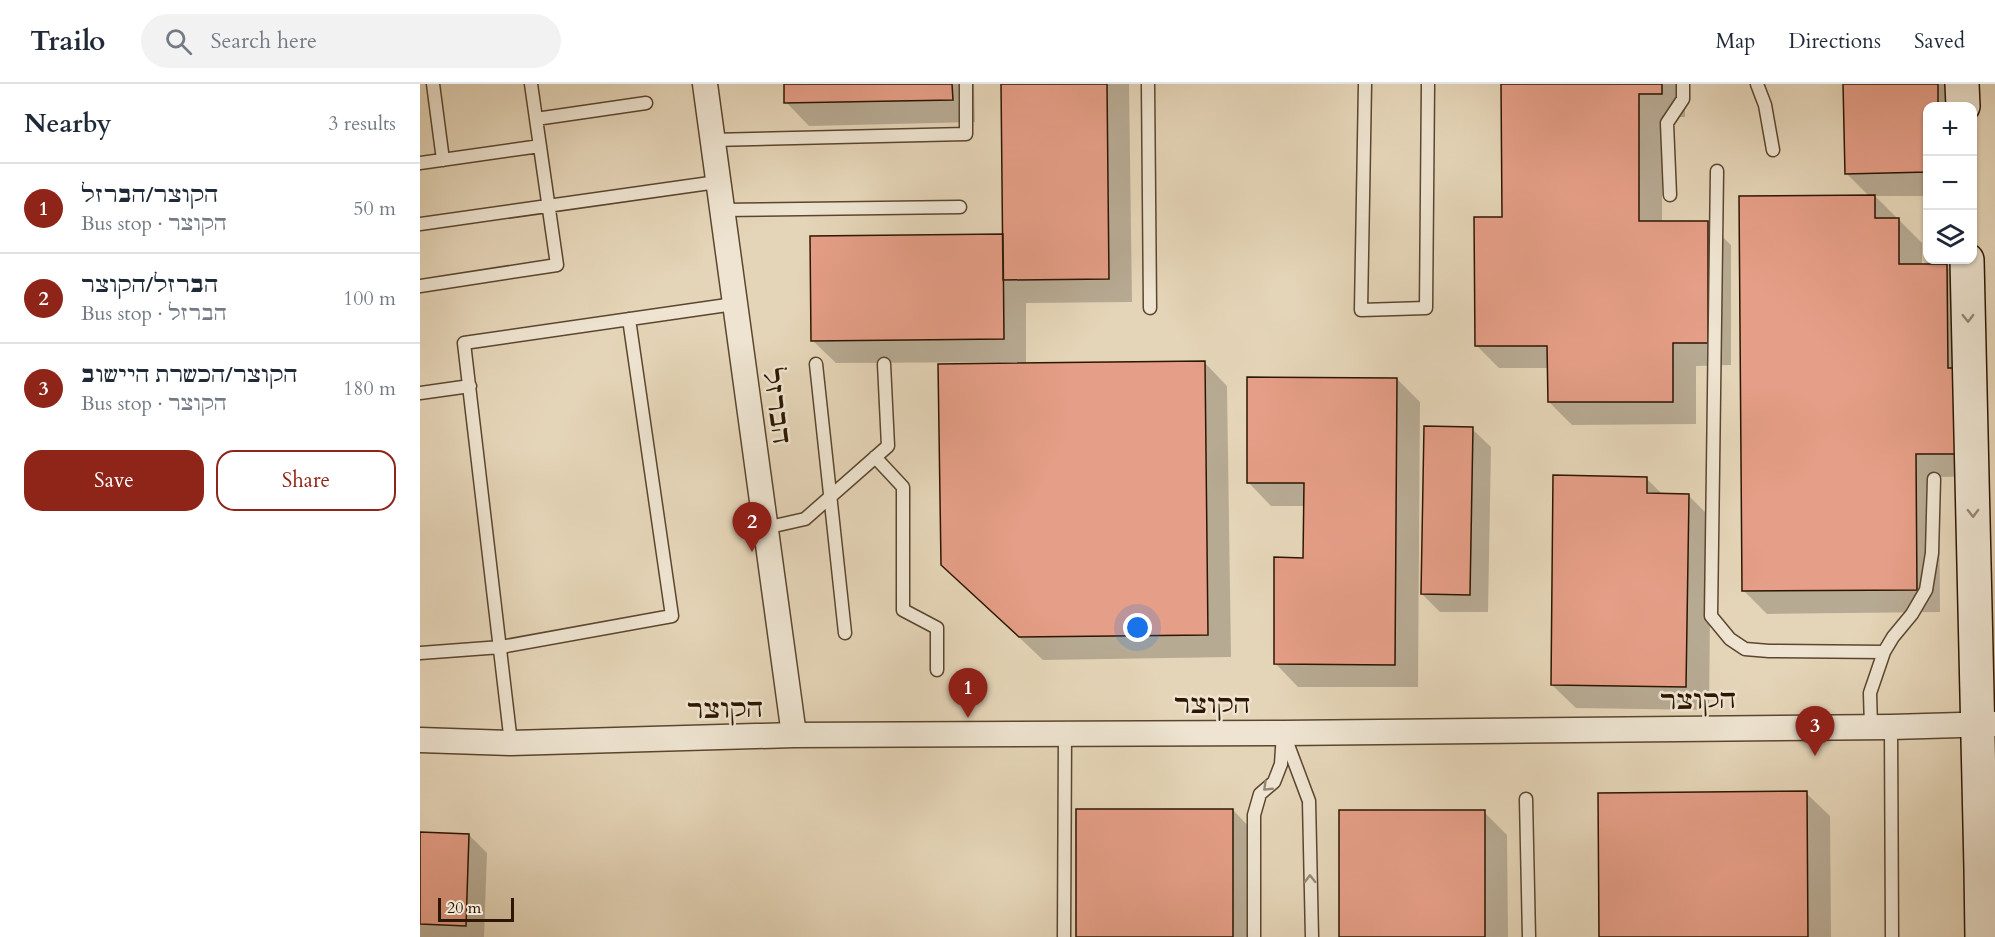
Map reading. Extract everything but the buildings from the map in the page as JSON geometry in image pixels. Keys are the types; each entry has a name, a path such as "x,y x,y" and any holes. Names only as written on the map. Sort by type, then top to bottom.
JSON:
{"street":[{"name":"הברזל","path":"705,84 794,735"},
{"path":"1962,84 1963,102"},
{"path":"1966,264 1987,724 1981,869 1982,937"},
{"name":"הקוצר","path":"423,742 794,735 1283,733 1987,724"},
{"path":"1981,869 1995,824"}],"lane":[{"path":"433,84 443,160"},
{"path":"420,286 557,265 531,84"},
{"path":"712,140 966,134 966,84"},
{"path":"1148,84 1150,308"},
{"path":"1365,84 1361,309 1426,308 1428,84"},
{"path":"1670,195 1667,123 1683,99 1683,84"},
{"path":"1757,84 1765,105 1773,150"},
{"path":"536,119 646,103"},
{"path":"420,163 540,146"},
{"path":"1717,171 1711,616 1730,639 1745,649 1884,652"},
{"path":"420,224 717,182"},
{"path":"721,210 960,207"},
{"path":"511,742 464,343 734,304"},
{"path":"420,653 501,646 672,616 629,319"},
{"path":"816,364 844,633"},
{"path":"765,528 805,519 888,446 884,364"},
{"path":"420,393 470,386"},
{"path":"875,457 903,487 903,610 937,628 937,670"},
{"path":"1892,937 1881,727 1870,693 1884,652 1912,614 1926,590 1932,554 1934,480"},
{"path":"1064,937 1065,733"},
{"path":"1254,937 1254,815 1260,794 1274,782 1281,764 1283,733"},
{"path":"1283,733 1309,801 1312,937"},
{"path":"1526,799 1529,937"}],"place":[{"name":"הברזל/הקוצר","path":"752,552"},
{"name":"הקוצר/הברזל","path":"968,718"},
{"name":"הקוצר/הכשרת היישוב","path":"1815,756"}]}
